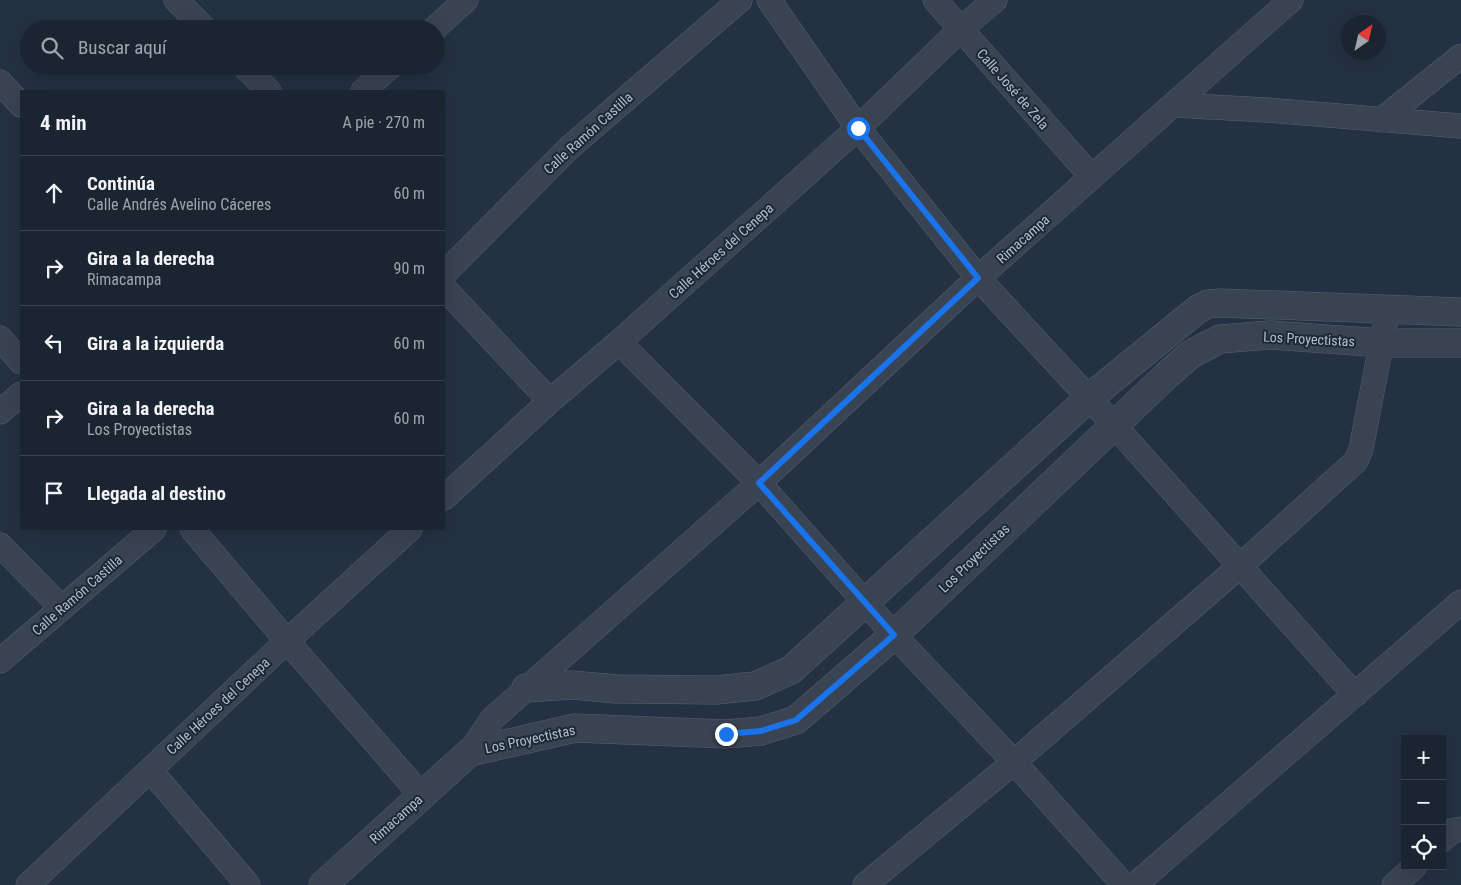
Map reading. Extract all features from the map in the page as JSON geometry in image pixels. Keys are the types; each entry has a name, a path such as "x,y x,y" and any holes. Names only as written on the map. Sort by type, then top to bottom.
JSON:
{"street":[{"path":"444,20 466,0"},
{"name":"Calle Ramón Castilla","path":"445,273 569,148 740,0"},
{"path":"769,0 858,128 978,278 1114,425 1355,695"},
{"name":"Calle José de Zela","path":"935,0 1092,178"},
{"name":"Calle Héroes del Cenepa","path":"445,497 550,401 619,342 858,128 961,29 995,0"},
{"name":"Rimacampa","path":"333,882 470,752 492,719 759,483 978,278 1291,0"},
{"path":"185,3 198,20"},
{"path":"1381,120 1461,56"},
{"path":"253,75 268,90"},
{"path":"364,90 382,75"},
{"path":"0,82 20,104"},
{"path":"1173,105 1267,110 1461,126"},
{"path":"445,289 550,401"},
{"path":"526,688 572,685 617,689 716,690 755,686 791,670 1089,398 1198,309 1208,304 1461,312"},
{"path":"865,885 1014,762 1240,566 1356,461 1361,449 1388,309"},
{"name":"Los Proyectistas","path":"470,752 574,728 726,734 761,731 796,720 894,635 1191,354 1220,340 1270,335 1382,343 1461,343"},
{"path":"0,338 20,361"},
{"path":"619,342 759,483 894,635 1014,762 1124,885"},
{"path":"0,412 20,395"},
{"name":"Calle Ramón Castilla","path":"0,661 153,530"},
{"path":"193,530 287,642 422,796"},
{"name":"Calle Héroes del Cenepa","path":"28,885 409,530"},
{"path":"0,545 62,608"},
{"path":"1135,885 1461,602"},
{"path":"150,770 248,885"},
{"path":"1446,836 1452,831 1461,829"},
{"path":"1394,885 1411,870"}],"route":[{"path":"726,734 761,731 796,720 894,635 759,483 978,278 858,128"}]}
